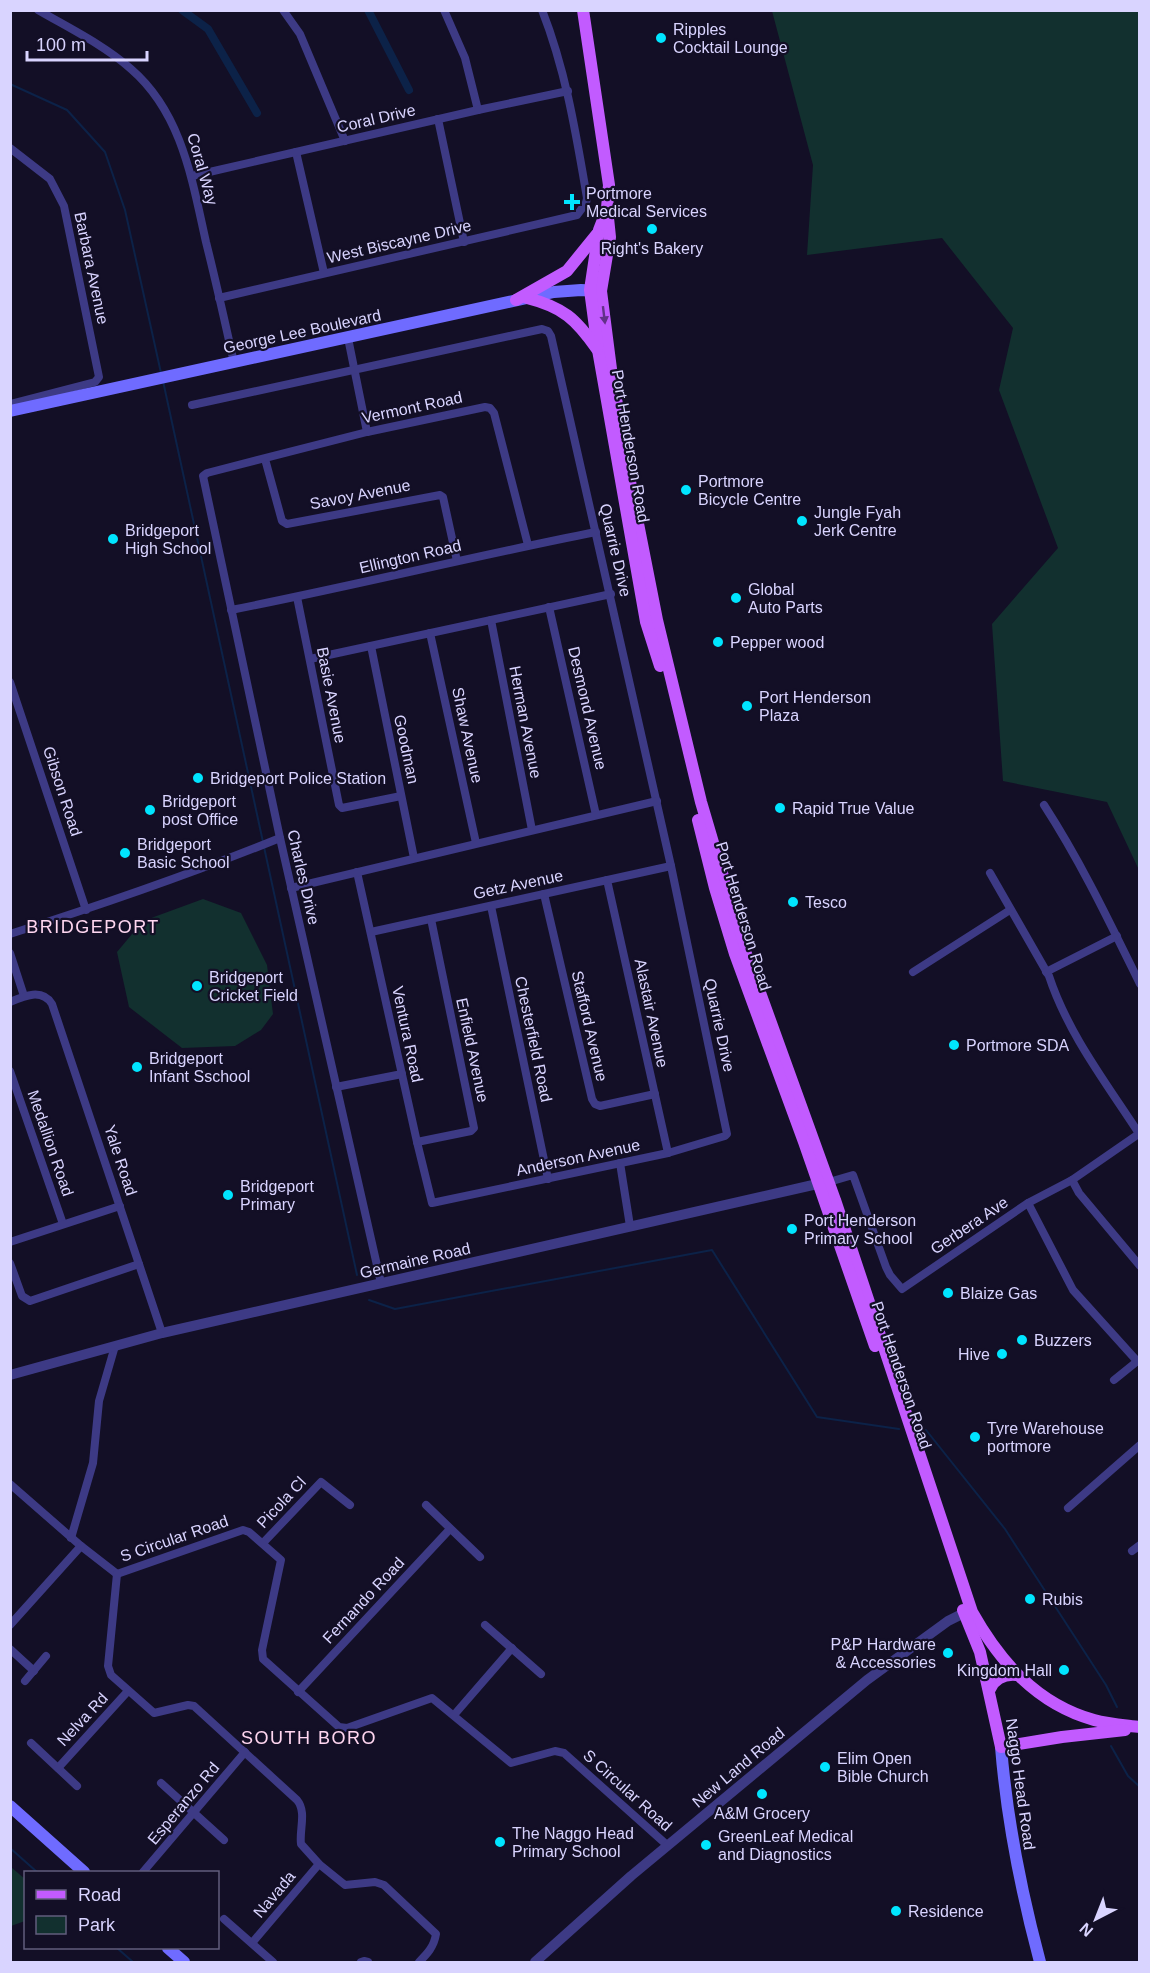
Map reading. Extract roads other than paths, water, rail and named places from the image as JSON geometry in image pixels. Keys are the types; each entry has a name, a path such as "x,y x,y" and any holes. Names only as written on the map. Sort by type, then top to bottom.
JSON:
{"main road":[{"name":"Port Henderson Road","path":"584,10 609,185 607,208 610,237 596,291 657,620 701,802 745,951 968,1611"},
{"name":"Port Henderson Road","path":"607,208 599,230 596,291 598,350 646,622 667,686 715,888 735,954 804,1142 823,1183"},
{"path":"521,299 567,272 599,230"},
{"name":"George Lee Boulevard","path":"11,405 153,381 554,292 596,291"},
{"path":"521,299 548,303 564,311 581,327 598,350"},
{"path":"968,1611 1016,1675 1070,1717 1069,1731 1062,1737"},
{"name":"Naggo Head Road","path":"968,1611 990,1689 1001,1747 1012,1844 1024,1904 1040,1962"},
{"path":"990,1689 993,1683 1002,1676 1016,1675"},
{"path":"1058,1706 1096,1720 1140,1729"},
{"path":"1001,1747 1062,1737 1140,1729"},
{"path":"10,1806 83,1871"},
{"path":"170,1949 184,1962"}],"street":[{"name":"Coral Way","path":"38,10 104,49 132,69 159,99 178,132 192,176 234,363"},
{"path":"283,10 300,34 345,141"},
{"path":"444,10 465,58 478,110"},
{"path":"542,10 552,35 568,91"},
{"name":"Coral Drive","path":"192,176 568,91"},
{"name":"West Biscayne Drive","path":"219,298 571,217 582,209 587,198 568,91"},
{"path":"438,119 464,242"},
{"name":"Barbara Avenue","path":"10,148 51,179 64,206 99,377 98,380 11,405"},
{"path":"296,152 324,273"},
{"name":"Quarrie Drive","path":"192,405 542,329 548,330 611,594 727,1134"},
{"path":"348,338 367,432"},
{"name":"Vermont Road","path":"203,476 207,473 367,432 485,407 490,408 494,413 528,545"},
{"name":"Savoy Avenue","path":"265,459 282,521 287,524 440,495 443,497 457,561"},
{"name":"Charles Drive","path":"203,476 291,888 381,1283"},
{"name":"Ellington Road","path":"231,610 596,532"},
{"path":"310,660 611,594"},
{"name":"Basie Avenue","path":"297,597 340,807 401,796"},
{"name":"Desmond Avenue","path":"549,607 596,815"},
{"name":"Herman Avenue","path":"491,620 532,830"},
{"name":"Shaw Avenue","path":"430,633 476,843"},
{"name":"Goodman","path":"370,646 414,858"},
{"name":"Gibson Road","path":"10,682 14,704 86,910"},
{"path":"291,888 657,801"},
{"path":"1044,805 1065,839 1140,984"},
{"path":"10,934 86,910 280,838"},
{"name":"Getz Avenue","path":"371,932 671,866"},
{"name":"Ventura Road","path":"357,872 432,1203"},
{"path":"990,873 1046,972 1078,1040 1139,1134"},
{"name":"Alastair Avenue","path":"608,880 668,1153"},
{"name":"Stafford Avenue","path":"544,894 592,1099 600,1106 655,1094"},
{"name":"Chesterfield Road","path":"491,906 548,1179"},
{"path":"913,972 1010,910"},
{"name":"Enfield Avenue","path":"417,1142 471,1131 474,1128 431,919"},
{"path":"1046,972 1117,936"},
{"path":"10,953 24,996 10,1002"},
{"name":"Yale Road","path":"24,996 39,994 47,997 56,1014 162,1334"},
{"name":"Medallion Road","path":"10,1071 63,1224"},
{"path":"336,1087 402,1074"},
{"name":"Anderson Avenue","path":"432,1203 668,1153 727,1134"},
{"name":"Gerbera Ave","path":"823,1183 853,1175 886,1267 902,1289 1028,1203 1071,1180 1139,1134"},
{"path":"620,1163 630,1226"},
{"path":"1071,1180 1079,1193 1140,1266"},
{"name":"Germaine Road","path":"10,1375 162,1334 823,1183"},
{"name":"Gerbera Ave","path":"1028,1203 1073,1290 1138,1360"},
{"path":"10,1242 120,1206"},
{"path":"10,1263 22,1296 30,1301 139,1264"},
{"path":"71,1538 93,1463 99,1401 115,1346"},
{"path":"1114,1380 1138,1360"},
{"path":"1068,1508 1140,1445"},
{"name":"Picola Cl","path":"263,1544 321,1482 350,1505"},
{"path":"10,1484 71,1538 117,1574 108,1671 154,1713 188,1705 194,1706 245,1752 301,1805 301,1844 319,1864 345,1885 375,1882 384,1885 436,1934 435,1942 419,1962"},
{"path":"426,1504 480,1557"},
{"name":"Fernando Road","path":"298,1692 450,1529"},
{"name":"S Circular Road","path":"117,1574 243,1530 249,1532 281,1560 263,1659 339,1727 343,1728 432,1698 511,1763 555,1751 564,1753 667,1845"},
{"path":"10,1625 81,1546"},
{"name":"New Land Road","path":"535,1962 667,1845 867,1680 948,1621 968,1611"},
{"path":"485,1625 542,1674"},
{"path":"454,1715 512,1648"},
{"path":"10,1649 34,1671"},
{"path":"25,1681 46,1656"},
{"name":"Nelva Rd","path":"58,1768 128,1691"},
{"path":"31,1743 77,1786"},
{"name":"Esperanzo Rd","path":"144,1871 245,1752"},
{"path":"161,1783 224,1840"},
{"name":"Navada","path":"252,1943 319,1864"},
{"path":"224,1918 273,1962"},
{"path":"361,1962 368,1962"}],"waterway":[{"path":"182,10 208,29 257,113"},
{"path":"368,10 409,90"},
{"path":"10,84 67,110 105,152 125,210 161,373"},
{"path":"163,381 263,842"},
{"path":"264,847 357,1275"},
{"path":"369,1300 395,1309 712,1250 817,1417 899,1429"},
{"path":"926,1430 1005,1529 1106,1685 1117,1707"},
{"path":"1111,1746 1128,1776 1140,1787"},
{"path":"10,1848 36,1871"},
{"path":"118,1949 133,1962"}],"place":[{"name":"Ripples Cocktail Lounge","path":"661,38"},
{"name":"Portmore Medical Services","path":"572,202"},
{"name":"Right's Bakery","path":"652,229"},
{"name":"Portmore Bicycle Centre","path":"686,490"},
{"name":"Jungle Fyah Jerk Centre","path":"802,521"},
{"name":"Bridgeport High School","path":"113,539"},
{"name":"Global Auto Parts","path":"736,598"},
{"name":"Pepper wood","path":"718,642"},
{"name":"Port Henderson Plaza","path":"747,706"},
{"name":"Bridgeport Police Station","path":"198,778"},
{"name":"Rapid True Value","path":"780,808"},
{"name":"Bridgeport post Office","path":"150,810"},
{"name":"Bridgeport Basic School","path":"125,853"},
{"name":"Tesco","path":"793,902"},
{"name":"Bridgeport Cricket Field","path":"197,986"},
{"name":"Portmore SDA","path":"954,1045"},
{"name":"Bridgeport Infant Sschool","path":"137,1067"},
{"name":"Bridgeport Primary","path":"228,1195"},
{"name":"Port Henderson Primary School","path":"792,1229"},
{"name":"Blaize Gas","path":"948,1293"},
{"name":"Buzzers","path":"1022,1340"},
{"name":"Hive","path":"1002,1354"},
{"name":"Tyre Warehouse portmore","path":"975,1437"},
{"name":"Rubis","path":"1030,1599"},
{"name":"P&P Hardware & Accessories","path":"948,1653"},
{"name":"Kingdom Hall","path":"1064,1670"},
{"name":"Elim Open Bible Church","path":"825,1767"},
{"name":"A&M Grocery","path":"762,1794"},
{"name":"The Naggo Head Primary School","path":"500,1842"},
{"name":"GreenLeaf Medical and Diagnostics","path":"706,1845"},
{"name":"Residence","path":"896,1911"}],"district":[{"name":"BRIDGEPORT","path":"93,927"},
{"name":"SOUTH BORO","path":"309,1738"}]}
